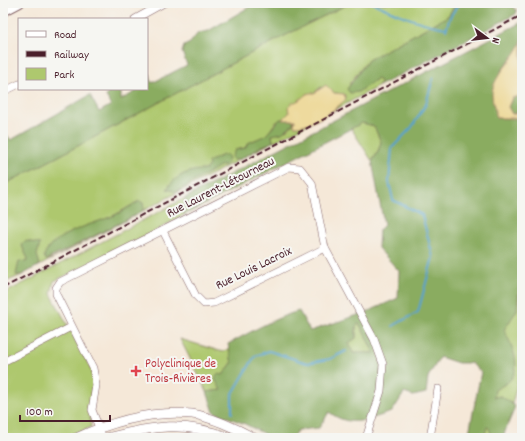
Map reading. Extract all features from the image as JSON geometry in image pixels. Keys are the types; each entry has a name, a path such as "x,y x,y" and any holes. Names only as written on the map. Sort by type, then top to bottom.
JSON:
{"main road":[{"path":"76,438 99,428 153,415 192,414 238,429 254,438"},
{"path":"108,438 155,427 185,426 211,431 231,438"}],"street":[{"path":"3,12 20,3"},
{"path":"137,18 164,3"},
{"path":"3,92 18,84"},
{"name":"Rue Laurent-Létourneau","path":"99,428 92,410 96,385 93,368 56,294 56,288 60,282 289,167 300,168 312,184 324,248 374,339 383,364 381,391 367,438"},
{"name":"Rue Louis Lacroix","path":"163,231 196,296 204,304 214,303 324,248"},
{"path":"3,362 72,327"},
{"path":"430,438 438,390"},
{"path":"99,428 103,438"}],"green space":[{"path":"256,3 350,3 263,47 3,185 3,130 11,140 90,95 99,112 111,105 106,96 108,93 121,90 121,100 138,90 148,90 148,73 150,74 152,83 187,65 182,52 184,46 190,43 198,33 208,31"},
{"path":"350,3 464,3 453,8 448,16 368,60 349,84 369,84 377,79 381,82 379,86 333,111 346,99 344,94 334,93 321,87 282,120 275,123 266,135 250,142 245,148 235,150 252,153 138,213 139,201 115,215 65,236 53,244 46,260 52,259 37,267 40,265 37,256 21,243 28,258 26,262 20,261 22,275 3,283 3,185 219,70"},
{"path":"464,3 510,3 517,11 516,14 379,86 381,82 377,79 358,92 350,93 347,89 368,60 448,16 453,8"},
{"path":"522,22 522,40 520,48 501,71 497,118 522,118 522,252 517,310 504,330 512,348 516,368 509,381 495,390 494,397 501,396 515,406 503,438 492,436 489,428 487,427 484,438 468,438 481,372 471,363 458,363 440,357 428,377 426,393 413,396 404,393 392,412 367,420 345,420 329,412 319,428 298,430 291,438 272,438 245,424 214,412 207,392 221,390 215,379 217,374 223,375 232,363 228,344 272,321 299,311 310,331 367,312 398,298 399,271 378,248 379,230 384,225 372,161 378,152 381,142 374,126 362,123 184,215 185,198","holes":["359,323 374,353 353,353 349,343 356,338 356,327"]},
{"path":"522,91 522,102 519,106 518,112 512,114 508,107 509,104 517,94"},
{"path":"280,119 293,120 293,124 282,133 272,135 273,142 260,147 241,159 233,160 232,156 235,150 245,148 248,143 266,135"},
{"path":"293,120 295,120 295,126 314,121 273,142 272,135 288,129 293,124"},
{"path":"362,122 374,126 381,142 378,152 372,161 351,128"},
{"path":"269,144 252,153 260,147"},
{"path":"223,155 227,155 229,158 226,165 220,166 176,192 167,189 178,177 189,172 205,170 209,165 208,162"},
{"path":"522,158 520,306 522,312 522,366 503,438 477,438"},
{"path":"185,198 184,215 136,242 54,281 51,294 91,369 93,384 89,406 91,427 70,438 3,438 3,294"},
{"path":"140,201 143,203 144,209 138,214 46,260 44,256 49,248 65,235 115,215"},
{"path":"27,241 40,244 37,255 40,265 22,275 16,275 19,261 26,262 28,259 21,244"},
{"path":"359,322 374,353 353,353 348,343 356,338 356,327"},
{"path":"180,339 223,352 229,348 232,363 223,375 221,390 207,392"}],"sand":[{"path":"522,40 522,91 519,96 512,98 508,107 512,114 516,114 522,102 522,118 497,118 492,97 493,87"},
{"path":"326,85 334,93 344,94 346,99 329,113 308,124 294,126 295,120 282,120 289,113 288,107 291,104 307,94 314,93"}],"waterway":[{"path":"373,3 400,15 446,28"},
{"path":"446,30 450,17 459,3"},
{"path":"393,326 418,312 433,257 422,215 393,200 389,182 392,148 412,127 426,104 433,78"},
{"path":"232,413 232,395 255,356 269,351 307,363 330,359 346,351"}],"railway":[{"path":"3,288 522,15"}],"place":[{"name":"Polyclinique de Trois-Rivières","path":"136,371"}]}
